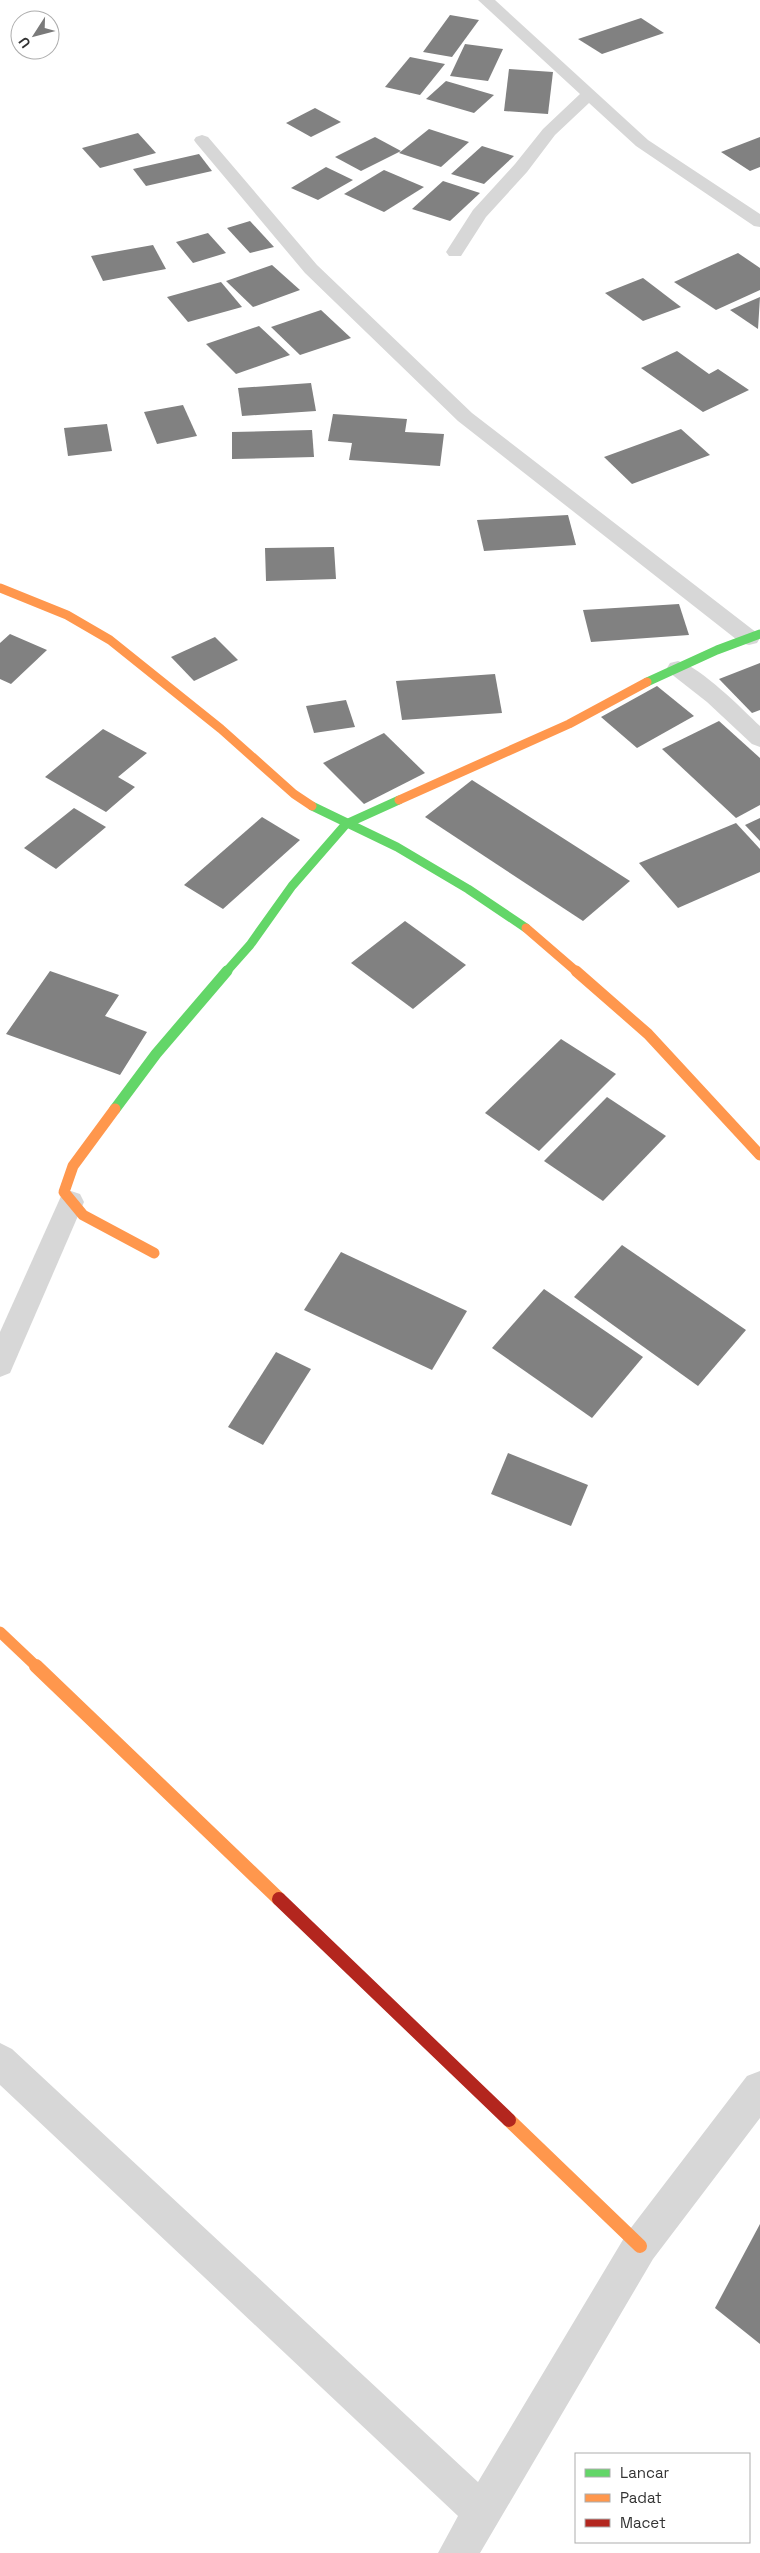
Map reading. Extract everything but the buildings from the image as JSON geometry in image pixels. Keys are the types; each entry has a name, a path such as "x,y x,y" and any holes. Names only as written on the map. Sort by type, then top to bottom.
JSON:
{"street":[{"path":"486,0 642,143 760,222"},
{"path":"456,252 478,214 521,168 549,132 588,95"},
{"path":"202,140 311,269 465,417 755,636"},
{"path":"0,588 67,615 110,640 222,729 294,794 319,811 397,847 468,889 533,933 648,1034 760,1155"},
{"path":"154,1253 83,1215 64,1192 65,1184 73,1166 156,1054 250,946 292,886 346,824 568,724 678,668 755,636"},
{"path":"678,668 715,697 760,739"},
{"path":"0,1364 71,1202"},
{"path":"0,1632 640,2246"},
{"path":"0,2061 482,2512"},
{"path":"458,2553 640,2246 760,2089"}],"traffic: fast":[{"path":"647,682 717,650 760,634"},
{"path":"115,1109 156,1054 250,945 292,886 346,824 399,800"},
{"path":"312,806 397,847 468,889 526,928"}],"traffic: slow":[{"path":"0,588 67,615 110,640 221,729 294,794 312,806"},
{"path":"399,800 569,724 647,682"},
{"path":"526,928 648,1034 760,1155"},
{"path":"115,1109 73,1166 64,1192 83,1215 154,1253"},
{"path":"0,1632 279,1899"},
{"path":"509,2120 640,2246"}],"traffic: jam":[{"path":"279,1899 509,2120"}]}
